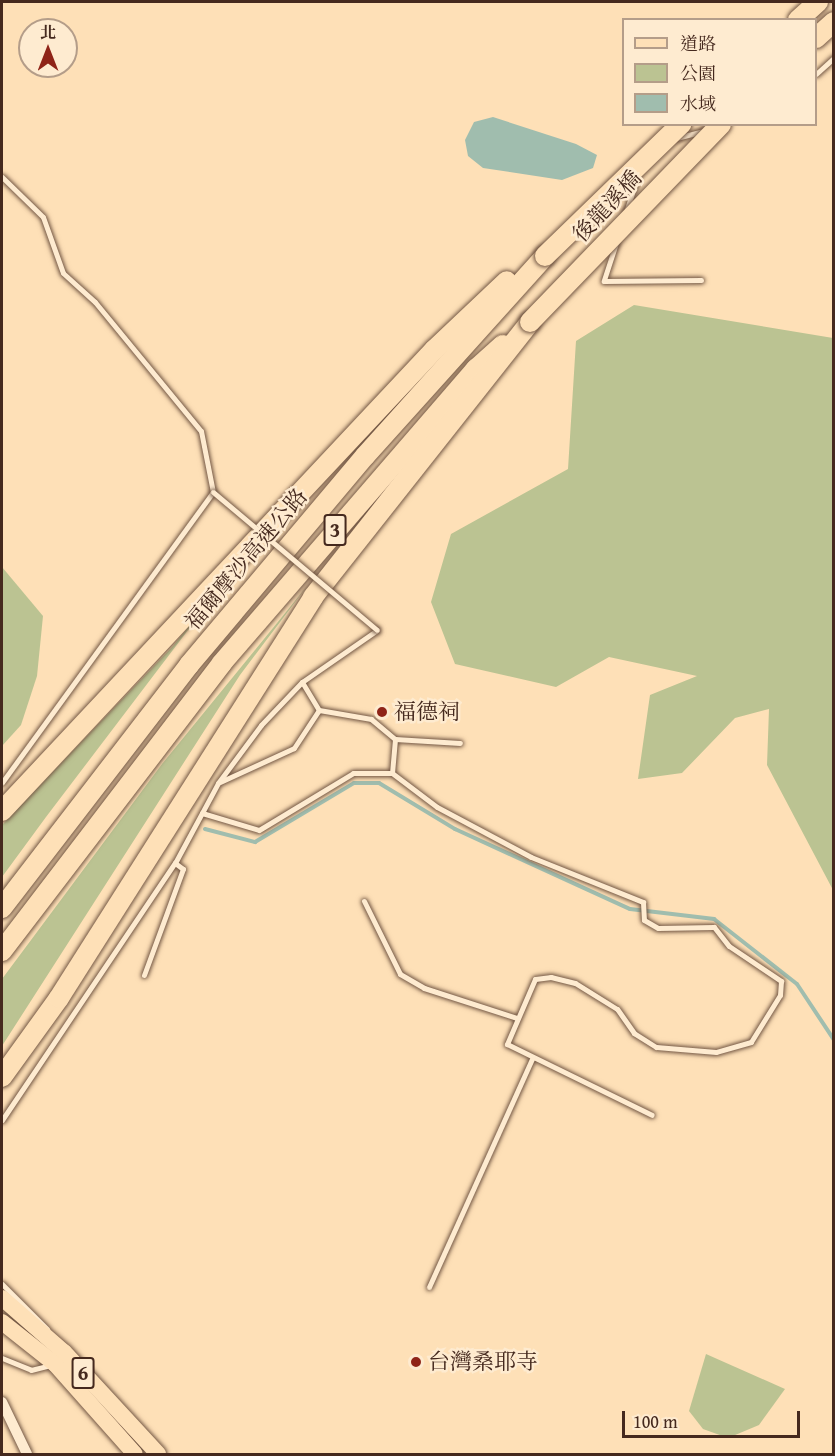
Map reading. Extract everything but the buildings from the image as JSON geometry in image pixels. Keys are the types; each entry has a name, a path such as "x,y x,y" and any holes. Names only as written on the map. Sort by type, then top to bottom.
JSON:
{"highway":[{"path":"800,18 818,2"},
{"path":"817,37 834,22"},
{"name":"後龍溪橋","path":"478,319 508,280 545,256 679,126"},
{"name":"後龍溪橋","path":"530,321 719,126"},
{"path":"2,811 478,319"},
{"name":"福爾摩沙高速公路","path":"2,908 189,665 478,319"},
{"path":"2,1077 59,998 313,597 530,321"},
{"name":"3","path":"2,951 222,663 476,369 530,321"}],"main road":[{"name":"6","path":"2,1298 59,1358 158,1455"},
{"name":"6","path":"2,1322 59,1358 135,1455"}],"street":[{"path":"2,1402 27,1455"}],"lane":[{"path":"817,73 834,58"},
{"path":"701,280 604,281 644,155 679,137 727,126"},
{"path":"2,177 43,217 63,273 95,302 201,431 213,492 377,630 302,682 218,783 175,863 2,1120"},
{"path":"2,782 213,492"},
{"path":"302,682 319,710 371,719 395,739 460,743"},
{"path":"218,783 294,748 319,710"},
{"path":"392,773 395,739"},
{"path":"202,813 259,830 352,774 392,773 437,807 531,858 643,902 644,920 658,928 714,927 729,946 781,981 780,995 751,1042 716,1052 656,1047 634,1033 617,1009 575,983 551,977 535,980 507,1044 652,1115"},
{"path":"144,975 183,869 175,863"},
{"path":"364,901 400,974 424,988 517,1018"},
{"path":"429,1287 533,1057"},
{"path":"2,1284 40,1318 59,1358 32,1370 2,1358"}],"green space":[{"path":"634,305 833,338 833,890 767,765 769,709 735,718 682,773 638,779 650,695 697,676 609,657 556,687 455,664 431,602 451,534 568,469 576,341"},
{"path":"2,567 43,616 37,676 21,725 2,746"},
{"path":"308,585 240,675 2,1046 2,979 162,764"},
{"path":"220,588 2,877 2,825 173,646"},
{"path":"706,1354 785,1389 759,1425 728,1438 703,1429 689,1411"}],"water":[{"path":"493,117 576,144 597,155 593,168 562,180 483,168 468,156 465,140 474,122"}],"waterway":[{"path":"205,829 255,842 354,783 379,783 455,829 630,909 714,919 797,984 834,1040"}],"place":[{"name":"福德祠","path":"382,712"},
{"name":"台灣桑耶寺","path":"416,1362"}]}
